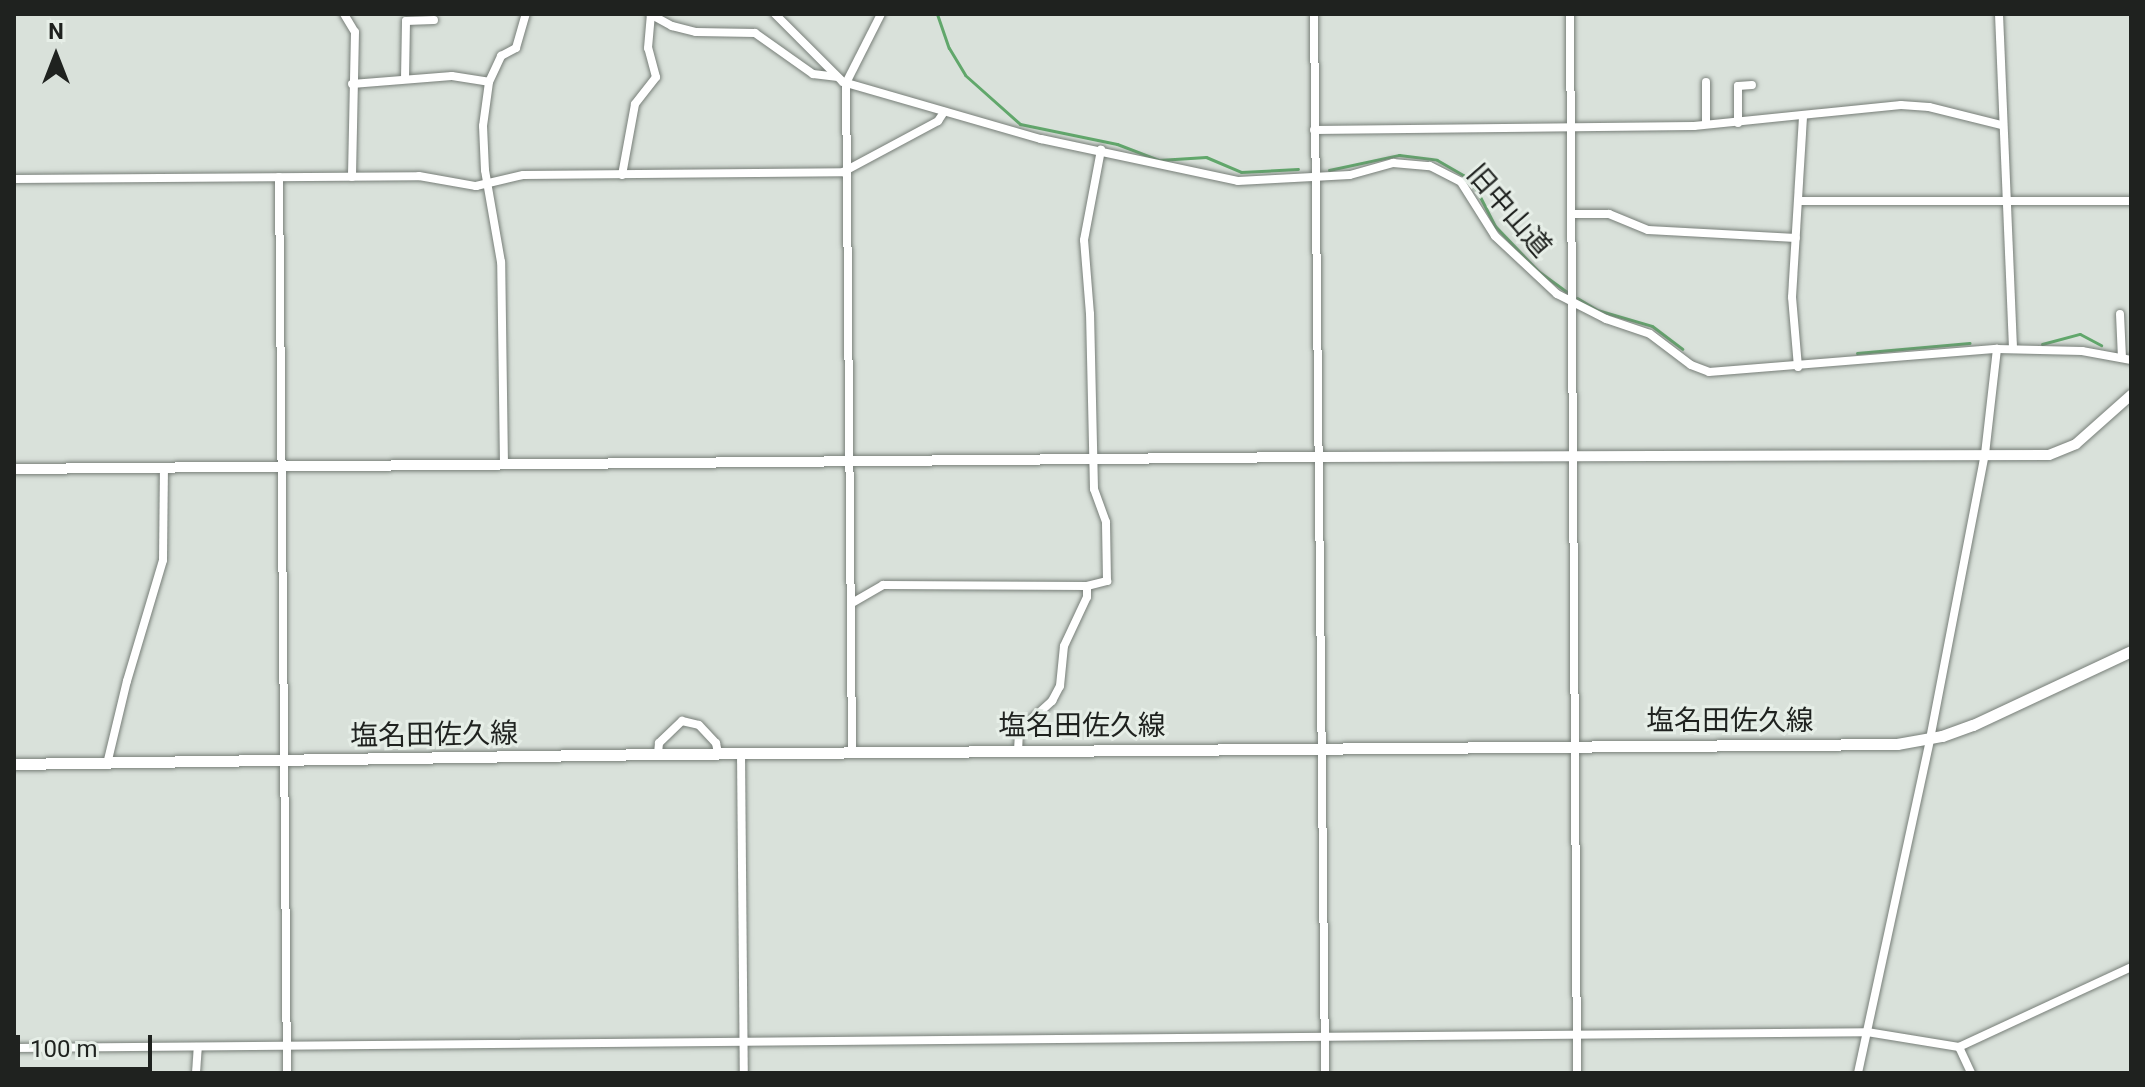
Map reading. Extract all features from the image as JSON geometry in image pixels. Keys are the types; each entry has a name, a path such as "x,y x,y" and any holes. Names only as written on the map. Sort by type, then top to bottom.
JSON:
{"main road":[{"name":"塩名田佐久線","path":"14,764 718,753 1877,745 1930,739 1973,725 2131,651"}],"street":[{"path":"344,14 354,24 355,32 352,177"},
{"path":"504,465 501,262 483,151 489,82 501,56 516,48 526,14"},
{"path":"622,175 635,104 656,77 648,48 651,14 672,26 696,32 755,33 813,74 836,77"},
{"name":"旧中山道","path":"775,14 836,77 846,83 1041,139 1101,150 1152,165 1226,180 1350,175 1403,162 1430,166 1454,177 1472,196 1495,236 1548,287 1571,303 1606,319 1640,329 1691,365 1709,372 2013,348 2082,351 2126,359"},
{"path":"852,752 852,461 846,83 881,14"},
{"path":"1314,14 1325,1073"},
{"path":"1570,14 1577,1073"},
{"path":"1999,14 2013,348"},
{"path":"405,79 406,17 434,20"},
{"path":"352,84 452,76 489,82"},
{"path":"1706,82 1706,124"},
{"path":"1738,123 1738,86 1752,85"},
{"path":"1314,130 1738,123 1901,105 1929,107 2002,125"},
{"path":"14,179 432,176 462,185 490,185 523,175 849,170 938,121 944,112"},
{"path":"1798,367 1792,297 1803,117"},
{"path":"852,603 883,585 1087,586 1104,583 1107,576 1106,522 1094,489 1084,240 1101,150"},
{"path":"279,177 287,1073"},
{"path":"1800,201 2131,201"},
{"path":"1572,214 1609,214 1648,230 1796,238"},
{"path":"2120,314 2126,359"},
{"path":"1858,1073 1930,739 1985,454 1997,349"},
{"path":"14,469 1572,455 2049,455 2076,444 2131,395"},
{"path":"107,764 127,681 163,560 164,468"},
{"path":"1018,751 1019,731 1052,701 1060,686 1064,646 1087,597 1087,586"},
{"path":"658,754 659,743 682,721 699,725 716,743 718,753"},
{"path":"741,753 744,1073"},
{"path":"14,1048 1867,1032 1959,1047 2131,967"},
{"path":"196,1073 198,1047"},
{"path":"1959,1047 1971,1073"}],"waterway":[{"path":"937,14 949,48 965,75 1020,124 1117,144 1159,160 1206,157 1241,172 1298,169"},
{"path":"1329,170 1399,155 1437,160 1463,175 1476,189 1495,226 1538,271 1567,292"},
{"path":"1577,298 1597,310 1652,326 1682,349"},
{"path":"2042,344 2080,334 2101,345"},
{"path":"1857,353 1970,343"}]}
